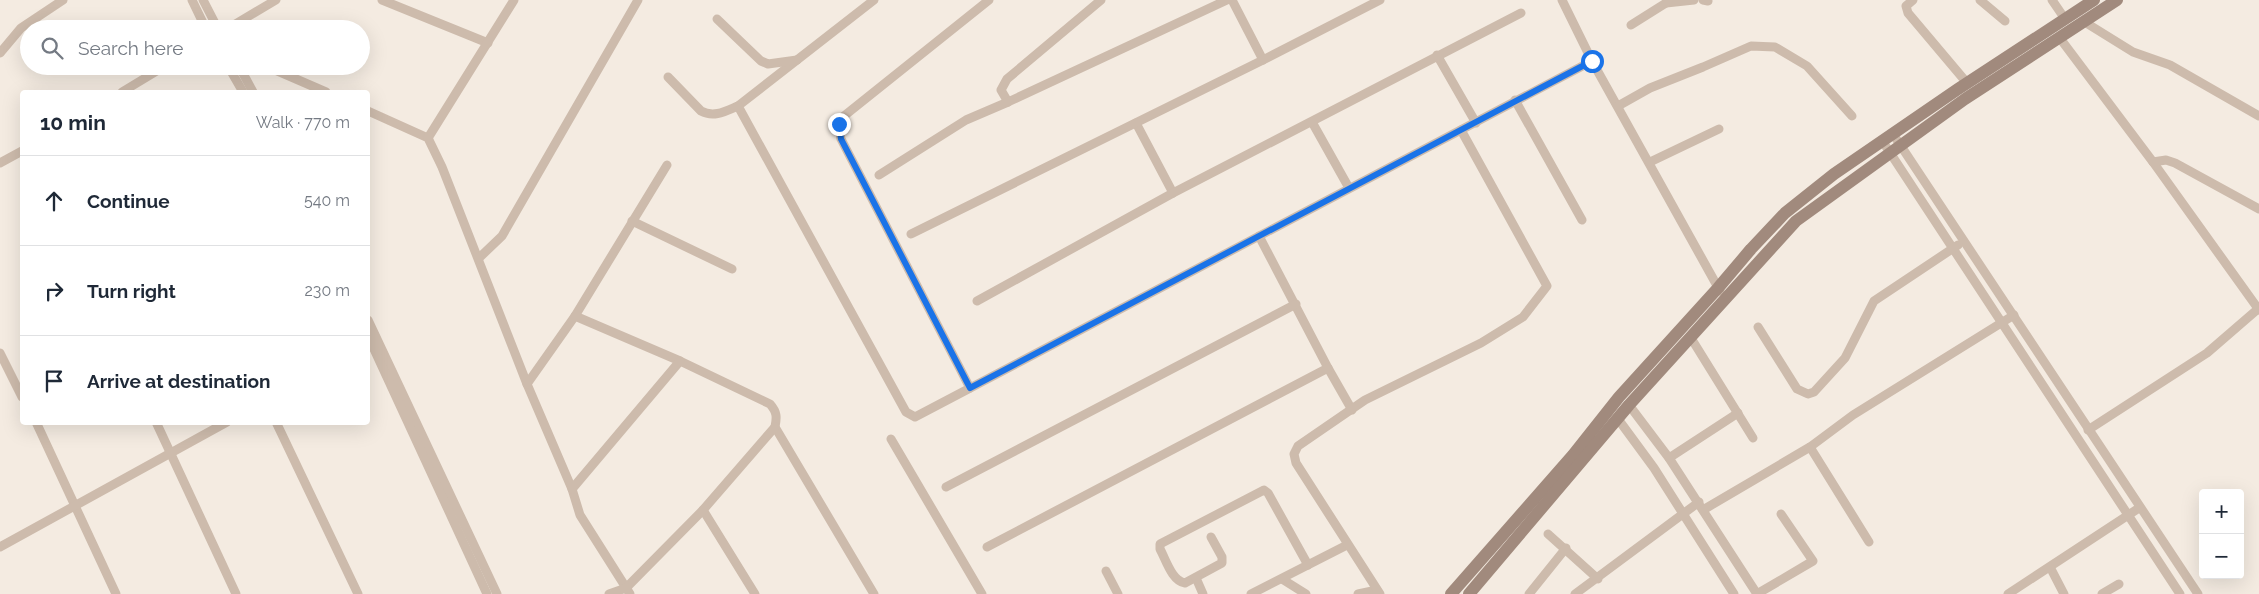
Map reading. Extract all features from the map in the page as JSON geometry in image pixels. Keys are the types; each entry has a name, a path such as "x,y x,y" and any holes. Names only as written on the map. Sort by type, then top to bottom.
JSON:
{"main road":[{"path":"1469,594 1629,405 1796,221 1967,83 2094,0"},
{"path":"1451,594 1573,455 1619,397 1751,249 1785,214 1834,174 1892,143 2117,0"}],"street":[{"path":"33,20 63,0"},
{"path":"192,0 202,20"},
{"path":"203,0 213,20"},
{"path":"242,20 276,0"},
{"path":"382,0 488,43"},
{"path":"428,138 514,0"},
{"path":"479,258 502,236 638,0"},
{"path":"668,77 701,112 713,115 738,106 874,0"},
{"path":"970,388 841,139 839,124 844,116 989,0"},
{"path":"1008,102 1001,90 1007,79 1101,0"},
{"path":"879,175 966,120 1227,0"},
{"path":"1232,0 1263,60"},
{"path":"911,234 1380,0"},
{"path":"1562,0 1592,61 1650,162 1718,288 1726,299"},
{"path":"1630,25 1667,1 1694,0"},
{"path":"1913,0 1906,6 1908,13 1967,83"},
{"path":"1980,0 2005,21"},
{"path":"2052,0 2065,19"},
{"path":"977,301 1173,193 1521,13"},
{"path":"717,19 761,61 768,64 798,60"},
{"path":"2083,21 2133,52 2170,64 2259,116"},
{"path":"0,53 20,29"},
{"path":"2059,37 2153,162 2259,310 2207,353 2088,430"},
{"path":"1618,106 1650,88 1704,68 1751,46 1775,47 1808,66 1852,116"},
{"path":"1437,55 1476,123"},
{"path":"738,106 906,412 915,417 1592,61"},
{"path":"125,90 149,75"},
{"path":"233,75 241,90"},
{"path":"244,75 252,90"},
{"path":"287,75 321,90"},
{"path":"1515,100 1582,220"},
{"path":"370,112 428,138 440,162 479,258 585,525 628,591"},
{"path":"1312,122 1349,188"},
{"path":"1136,123 1173,193"},
{"path":"1650,162 1719,129"},
{"path":"1358,594 1378,592 1296,463 1294,454 1298,446 1365,400 1481,344 1523,317 1547,286 1461,130"},
{"path":"1892,143 1964,241 2139,508 2198,594"},
{"path":"1892,143 1954,248 2180,594"},
{"path":"0,164 20,155"},
{"path":"2153,162 2166,160 2175,163 2259,208"},
{"path":"528,384 575,316 668,165"},
{"path":"632,221 732,269"},
{"path":"1259,236 1352,410"},
{"path":"1758,327 1797,389 1808,394 1814,392 1845,358 1874,301 1964,241"},
{"path":"946,487 1296,304"},
{"path":"1575,594 1598,579 1684,513 1701,506 1810,447 1853,415 2014,315"},
{"path":"575,316 680,361 770,404 775,409 777,416 775,427 703,510 628,591 609,594"},
{"path":"370,324 497,594"},
{"path":"1691,338 1753,438"},
{"path":"371,350 487,594"},
{"path":"0,353 20,393"},
{"path":"572,490 680,361"},
{"path":"987,546 1328,368"},
{"path":"1629,405 1669,458 1757,594 1813,561 1781,514"},
{"path":"1669,458 1738,413"},
{"path":"1618,419 1642,449 1734,594"},
{"path":"37,425 116,594"},
{"path":"157,425 236,594"},
{"path":"0,547 76,507 170,452 221,425"},
{"path":"277,425 358,594"},
{"path":"775,427 874,594"},
{"path":"891,439 982,594"},
{"path":"1810,447 1869,542"},
{"path":"1211,537 1222,557 1222,563 1185,583 1176,578 1160,548 1160,544 1264,490 1268,493 1308,566"},
{"path":"2008,594 2139,508"},
{"path":"703,510 755,594"},
{"path":"1548,534 1566,548 1598,579"},
{"path":"1251,594 1347,545"},
{"path":"1529,594 1566,548"},
{"path":"2050,567 2064,594"},
{"path":"1106,572 1118,594"},
{"path":"1196,578 1203,594"},
{"path":"1282,579 1306,594"},
{"path":"2102,594 2119,584"}],"route":[{"path":"839,124 841,139 970,388 1592,61"}]}
